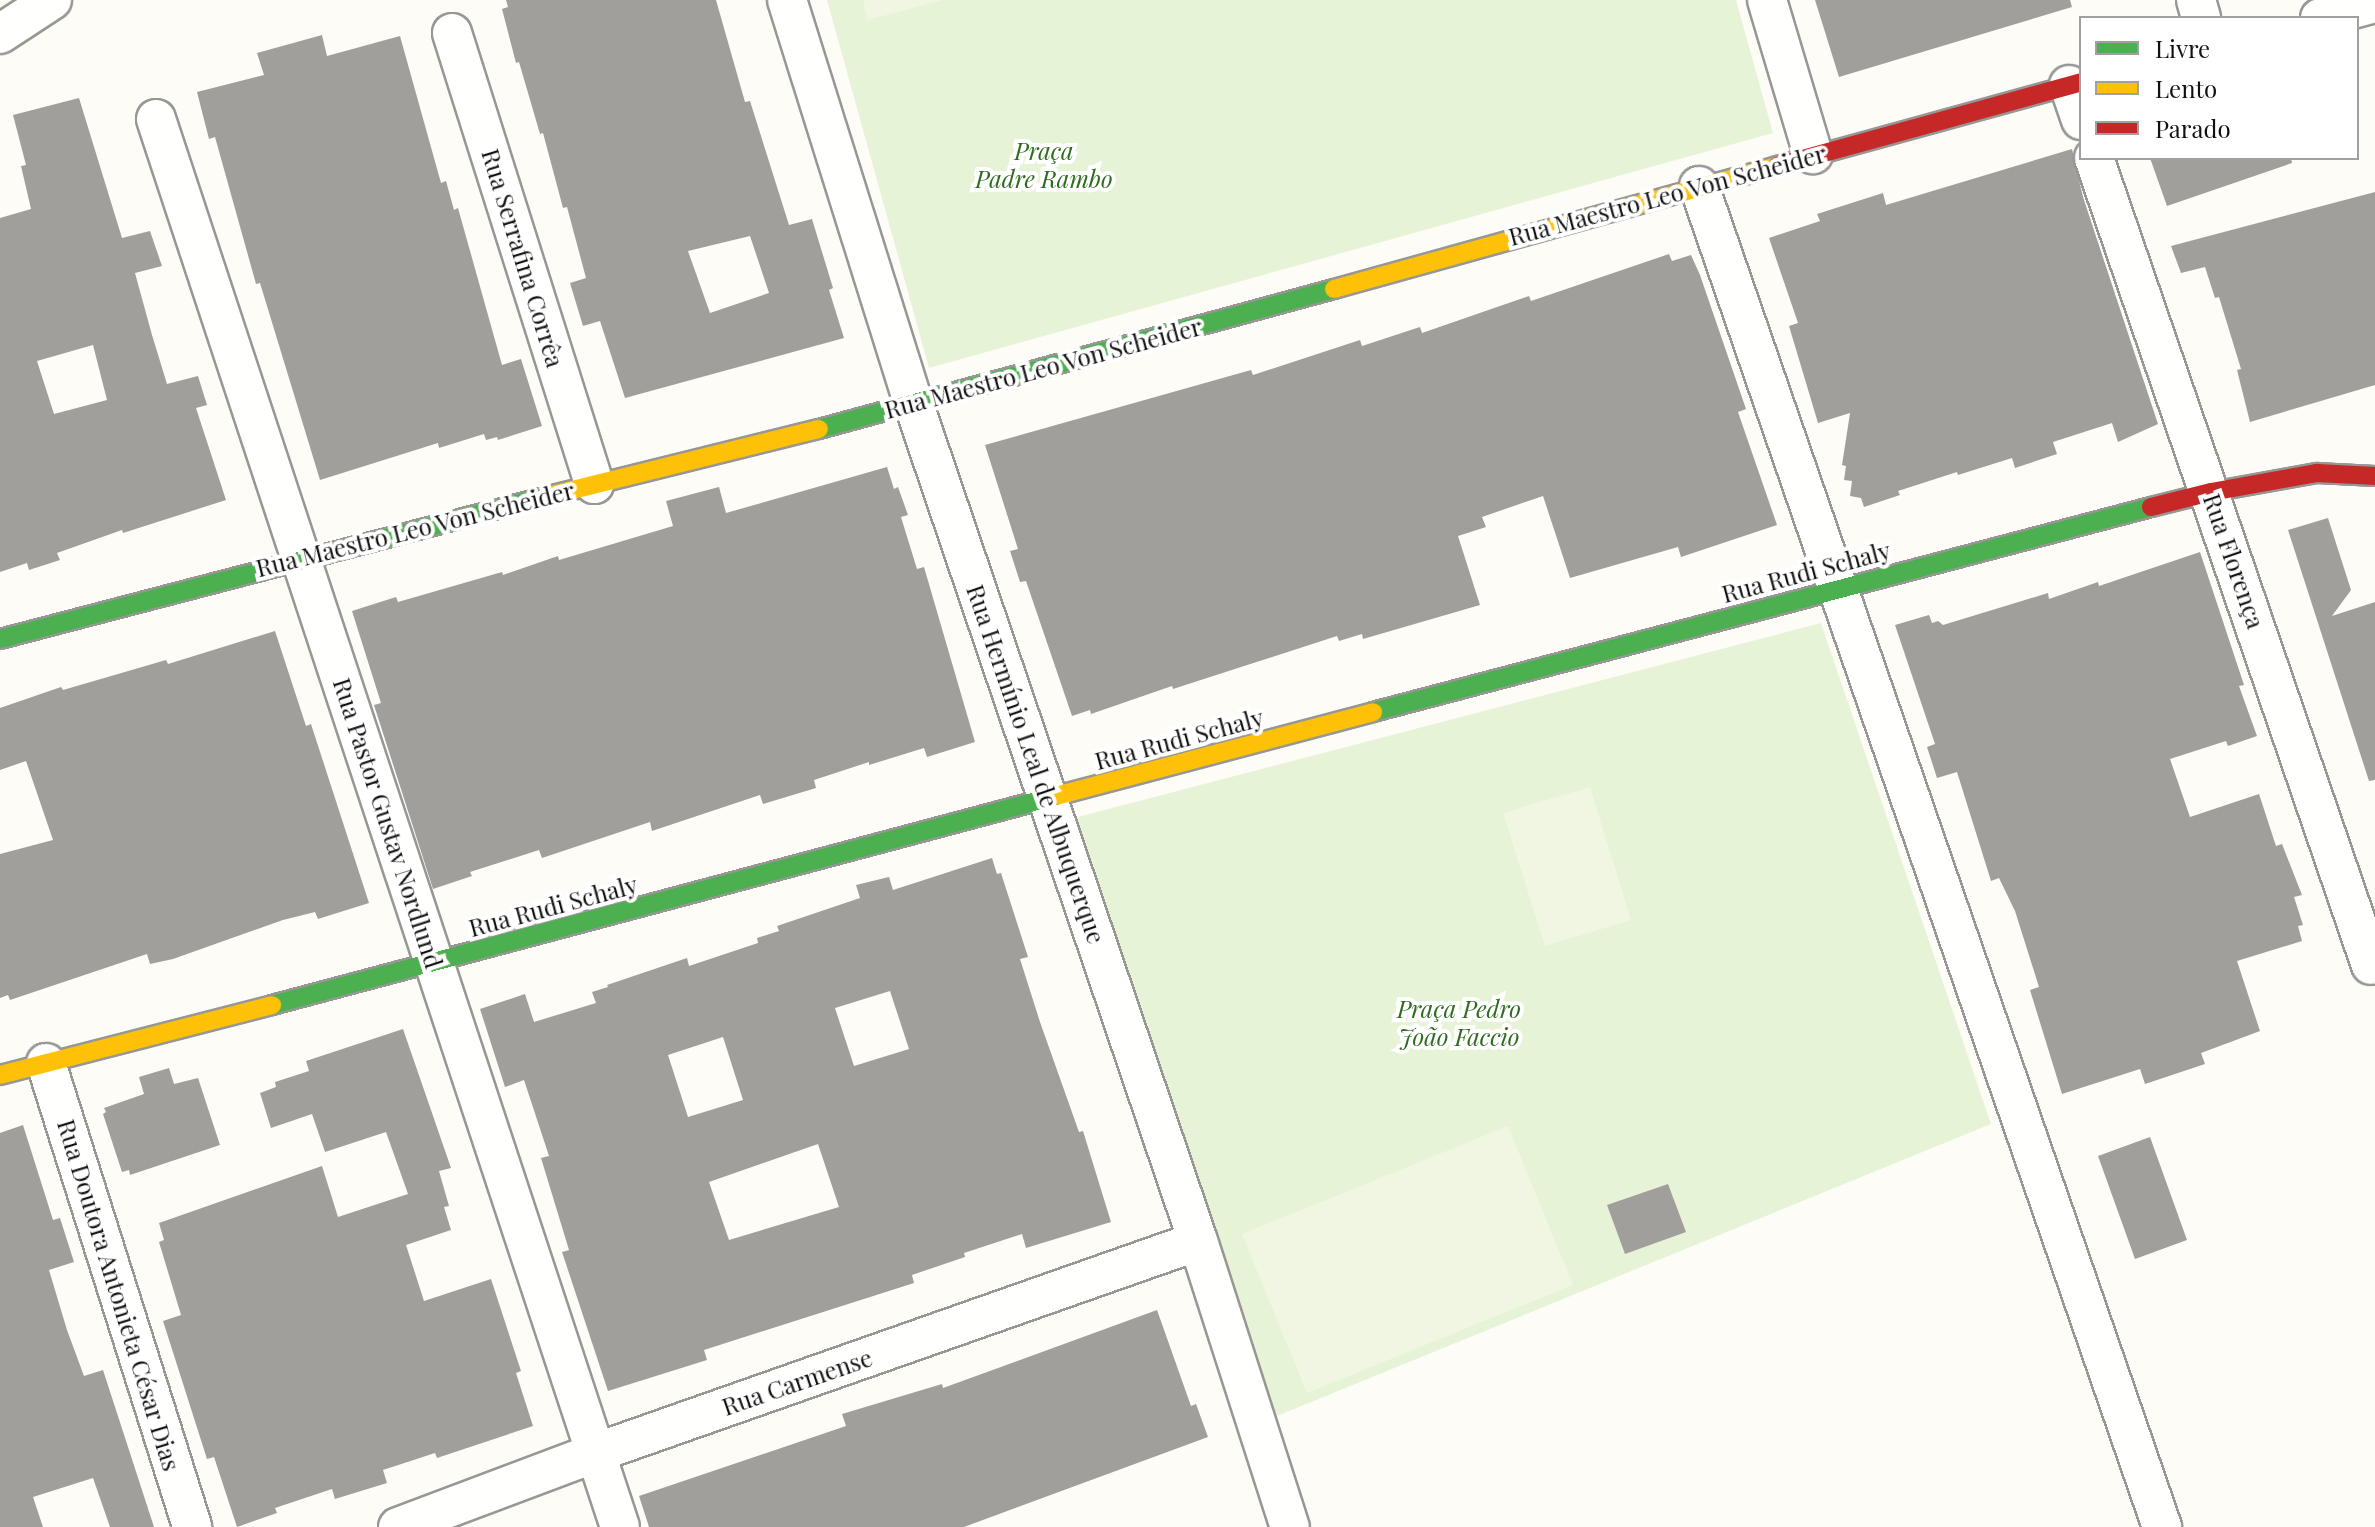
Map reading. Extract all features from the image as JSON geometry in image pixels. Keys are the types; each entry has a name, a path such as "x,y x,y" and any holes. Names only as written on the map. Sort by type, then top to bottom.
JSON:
{"street":[{"path":"0,34 52,0"},
{"name":"Rua Hermínio Leal de Albuquerque","path":"787,0 914,405 1198,1241 1290,1527"},
{"path":"1767,0 1813,154"},
{"path":"2327,16 2375,3"},
{"name":"Rua Serrafina Corrêa","path":"452,33 594,484"},
{"name":"Rua Maestro Leo Von Scheider","path":"0,639 301,558 914,405 1813,154 2077,96"},
{"name":"Rua Pastor Gustav Nordlund","path":"156,119 620,1527"},
{"name":"Rua Florença","path":"2095,160 2371,965"},
{"path":"1699,186 2162,1527"},
{"name":"Rua Rudi Schaly","path":"0,1075 434,963 1838,587 2211,492 2317,473 2375,476"},
{"name":"Rua Doutora Antonieta César Dias","path":"46,1063 192,1527"},
{"name":"Rua Carmense","path":"398,1527 595,1453 1198,1241"}],"green space":[{"name":"Praça Padre Rambo","path":"827,0 1736,0 1773,133 929,368"},
{"path":"863,0 942,0 868,20"},
{"name":"Praça Pedro João Faccio","path":"1821,623 1991,1124 1272,1418 1074,818"},
{"path":"1590,787 1631,920 1545,946 1503,813"},
{"path":"1508,1126 1573,1285 1307,1393 1242,1234"}],"building":[{"path":"506,0 716,0 745,102 750,101 789,225 812,219 844,338 625,398 600,321 583,326 570,283 586,278 543,133 540,134 519,62 516,63 502,9 508,7","holes":["750,236 769,293 710,313 688,251"]},
{"path":"1815,0 2070,0 2072,7 1839,77"},
{"path":"322,35 327,56 400,36 441,183 446,181 454,210 458,208 502,365 521,359 542,426 498,440 497,437 486,440 484,434 439,448 438,443 320,480 260,283 256,284 215,137 209,139 197,92 264,75 257,53"},
{"path":"79,98 122,238 150,231 162,266 135,273 152,335 167,384 198,376 207,405 196,408 226,500 123,533 122,530 57,553 60,560 29,570 27,563 0,572 0,218 31,209 21,166 26,165 13,115","holes":["93,345 107,400 54,414 37,361"]},
{"path":"2072,149 2083,197 2158,424 2118,442 2112,423 2053,442 2057,454 2015,468 2012,458 1958,475 1957,472 1898,491 1900,495 1864,507 1861,498 1850,496 1852,481 1844,480 1846,466 1842,465 1850,413 1818,423 1789,326 1798,323 1769,238 1820,221 1817,214 1883,193 1886,205"},
{"path":"2151,160 2291,160 2292,163 2167,206"},
{"path":"2375,192 2375,385 2250,422 2237,370 2241,369 2219,297 2215,298 2205,267 2181,273 2171,246"},
{"path":"1669,254 1672,261 1691,255 1700,275 1746,409 1738,412 1777,525 1681,557 1678,547 1570,578 1543,496 1482,517 1486,527 1458,536 1480,605 1363,639 1362,634 1339,641 1337,636 1091,714 1090,710 1072,716 1026,581 1020,582 1010,551 1018,549 985,445 1251,370 1253,375 1360,340 1362,346 1420,327 1422,333 1529,296 1531,301"},
{"path":"887,467 894,489 898,487 908,515 901,517 917,569 924,567 975,742 927,757 924,748 869,765 869,762 814,780 816,788 763,804 760,795 652,831 650,822 542,858 539,850 470,872 472,876 433,889 374,705 381,703 352,611 396,597 398,602 502,572 503,575 558,556 559,560 673,526 666,501 719,487 726,513"},
{"path":"2328,518 2351,590 2332,616 2375,602 2375,780 2369,781 2288,530"},
{"path":"2200,552 2244,685 2239,686 2257,736 2228,746 2226,741 2170,759 2190,817 2259,794 2276,846 2282,844 2302,895 2294,897 2303,925 2298,926 2302,941 2237,961 2260,1031 2201,1053 2205,1064 2145,1084 2140,1069 2062,1094 2030,990 2039,987 2015,911 1999,878 1991,881 1957,772 1937,778 1927,747 1935,744 1895,625 1929,615 1932,623 1938,621 1943,625 2048,593 2049,599 2098,582 2099,586"},
{"path":"275,631 306,726 311,724 369,903 318,919 315,912 283,920 173,959 150,964 147,954 10,1000 8,995 0,998 0,854 53,840 26,761 0,770 0,708 61,687 63,690 166,660 168,664"},
{"path":"992,858 997,874 1001,873 1028,957 1020,959 1040,1022 1079,1132 1083,1131 1111,1222 1026,1248 1022,1234 964,1253 965,1257 912,1275 914,1283 704,1350 707,1360 608,1391 562,1252 569,1250 541,1158 549,1156 524,1080 505,1087 480,1009 525,994 534,1022 596,1003 592,992 607,985 687,958 689,966 758,943 757,938 779,931 777,926 860,898 856,885 889,877 893,890","holes":["890,991 909,1049 854,1066 835,1008","723,1037 743,1100 688,1117 668,1055","818,1144 839,1207 729,1240 709,1182"]},
{"path":"403,1029 451,1168 439,1171 449,1206 444,1207 451,1230 406,1245 424,1301 491,1279 521,1371 516,1373 533,1426 437,1458 435,1453 383,1470 387,1483 335,1499 332,1489 275,1508 277,1513 237,1527 214,1457 207,1459 163,1321 181,1315 159,1242 164,1240 159,1223 322,1166 338,1217 408,1194 386,1132 325,1152 312,1114 271,1128 260,1093 276,1087 275,1082 309,1071 306,1061"},
{"path":"169,1068 174,1084 198,1078 220,1145 130,1175 129,1170 122,1172 103,1114 106,1112 104,1108 144,1094 139,1077"},
{"path":"23,1125 53,1220 60,1218 74,1262 49,1270 67,1330 84,1376 103,1370 154,1527 110,1527 93,1478 33,1497 43,1527 0,1527 0,1133"},
{"path":"2150,1137 2187,1240 2135,1259 2098,1156"},
{"path":"1668,1184 1686,1232 1625,1254 1607,1205"},
{"path":"1157,1310 1191,1406 1196,1404 1208,1437 964,1527 649,1527 639,1496 846,1426 842,1414 942,1384 943,1388"}],"traffic: fast":[{"path":"819,429 1334,289"},
{"path":"0,639 548,496"},
{"path":"1373,712 2151,507"},
{"path":"272,1005 1056,796"}],"traffic: slow":[{"path":"1334,289 1777,166"},
{"path":"548,496 819,429"},
{"path":"1056,796 1373,712"},
{"path":"0,1075 272,1005"}],"traffic: jam":[{"path":"1777,166 2079,83"},
{"path":"2151,507 2211,492 2317,473 2375,476"}]}
